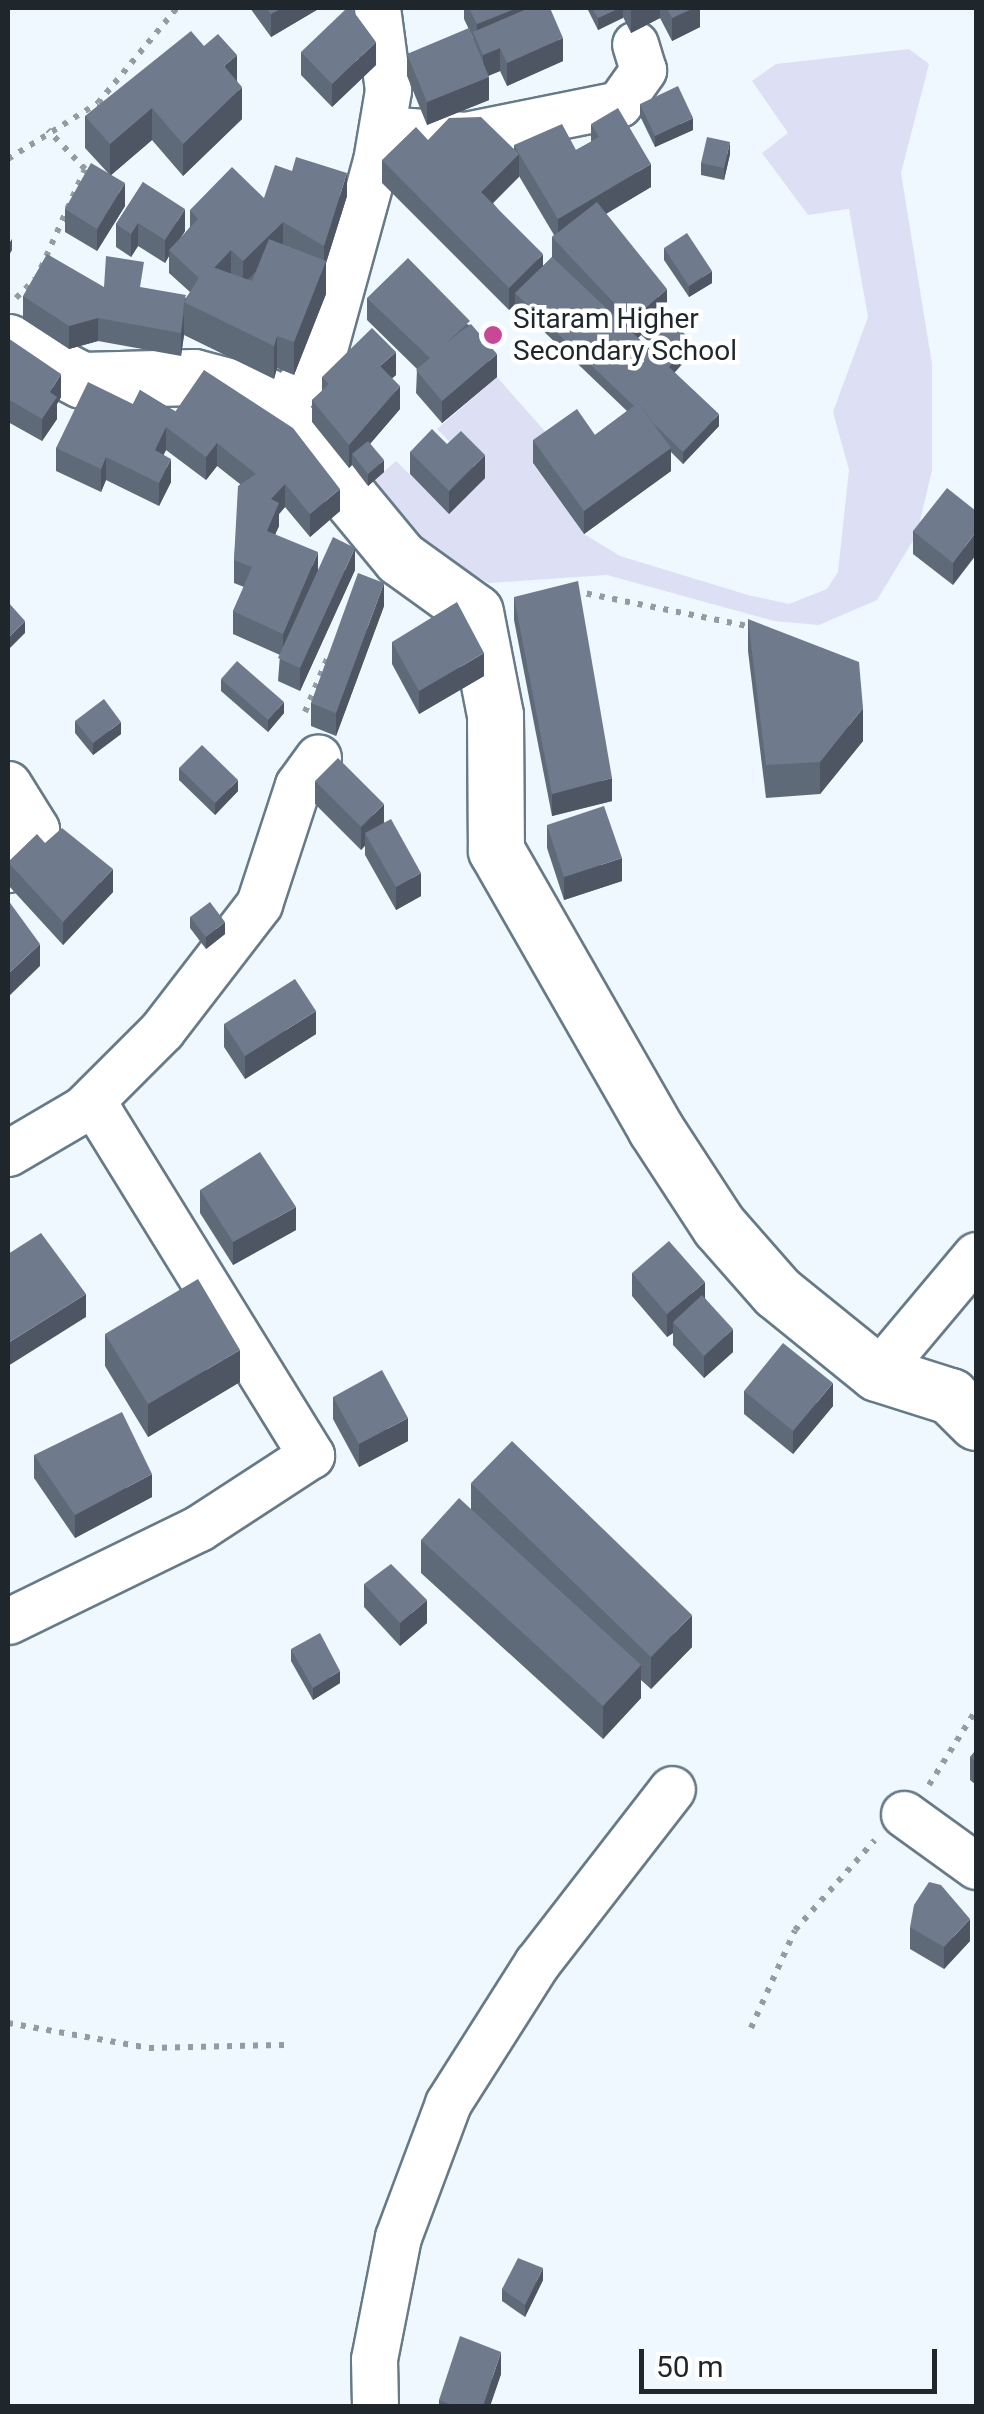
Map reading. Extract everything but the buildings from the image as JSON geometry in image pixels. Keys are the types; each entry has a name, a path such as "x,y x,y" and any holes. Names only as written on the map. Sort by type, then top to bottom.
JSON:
{"main road":[{"path":"8,342 82,380 194,377 266,396 400,558 474,612 494,715 496,850 719,1226 777,1292 877,1373 950,1396 976,1422"}],"street":[{"path":"277,410 321,360 383,130 377,8"},
{"path":"383,130 464,135 618,104 643,70 635,44"},
{"path":"8,1153 83,1109 162,1030 260,904 298,785 318,757"},
{"path":"8,784 36,829 8,869"},
{"path":"8,1621 199,1528 311,1455 116,1134 94,1109 83,1109"},
{"path":"877,1373 976,1255"},
{"path":"375,2406 374,2359 398,2237 448,2103 537,1963 672,1789"},
{"path":"904,1814 976,1866"}],"path":[{"path":"8,159 48,130 98,104 177,8"},
{"path":"8,306 40,274 48,237 86,170 48,130"},
{"path":"565,592 766,630"},
{"path":"304,712 334,643"},
{"path":"752,2028 794,1930 904,1814 976,1710"},
{"path":"8,2023 149,2048 285,2045"}],"shaded area":[{"path":"909,49 929,64 901,173 932,364 932,470 917,534 877,600 819,625 774,621 607,575 489,583 424,550 368,486 396,461 450,514 485,478 437,429 497,377 557,445 533,464 584,534 620,556 748,595 789,604 827,589 838,572 849,470 833,412 868,317 849,209 808,215 762,153 788,133 752,81 776,64"}],"place":[{"name":"Sitaram Higher Secondary School","path":"493,335"}]}
